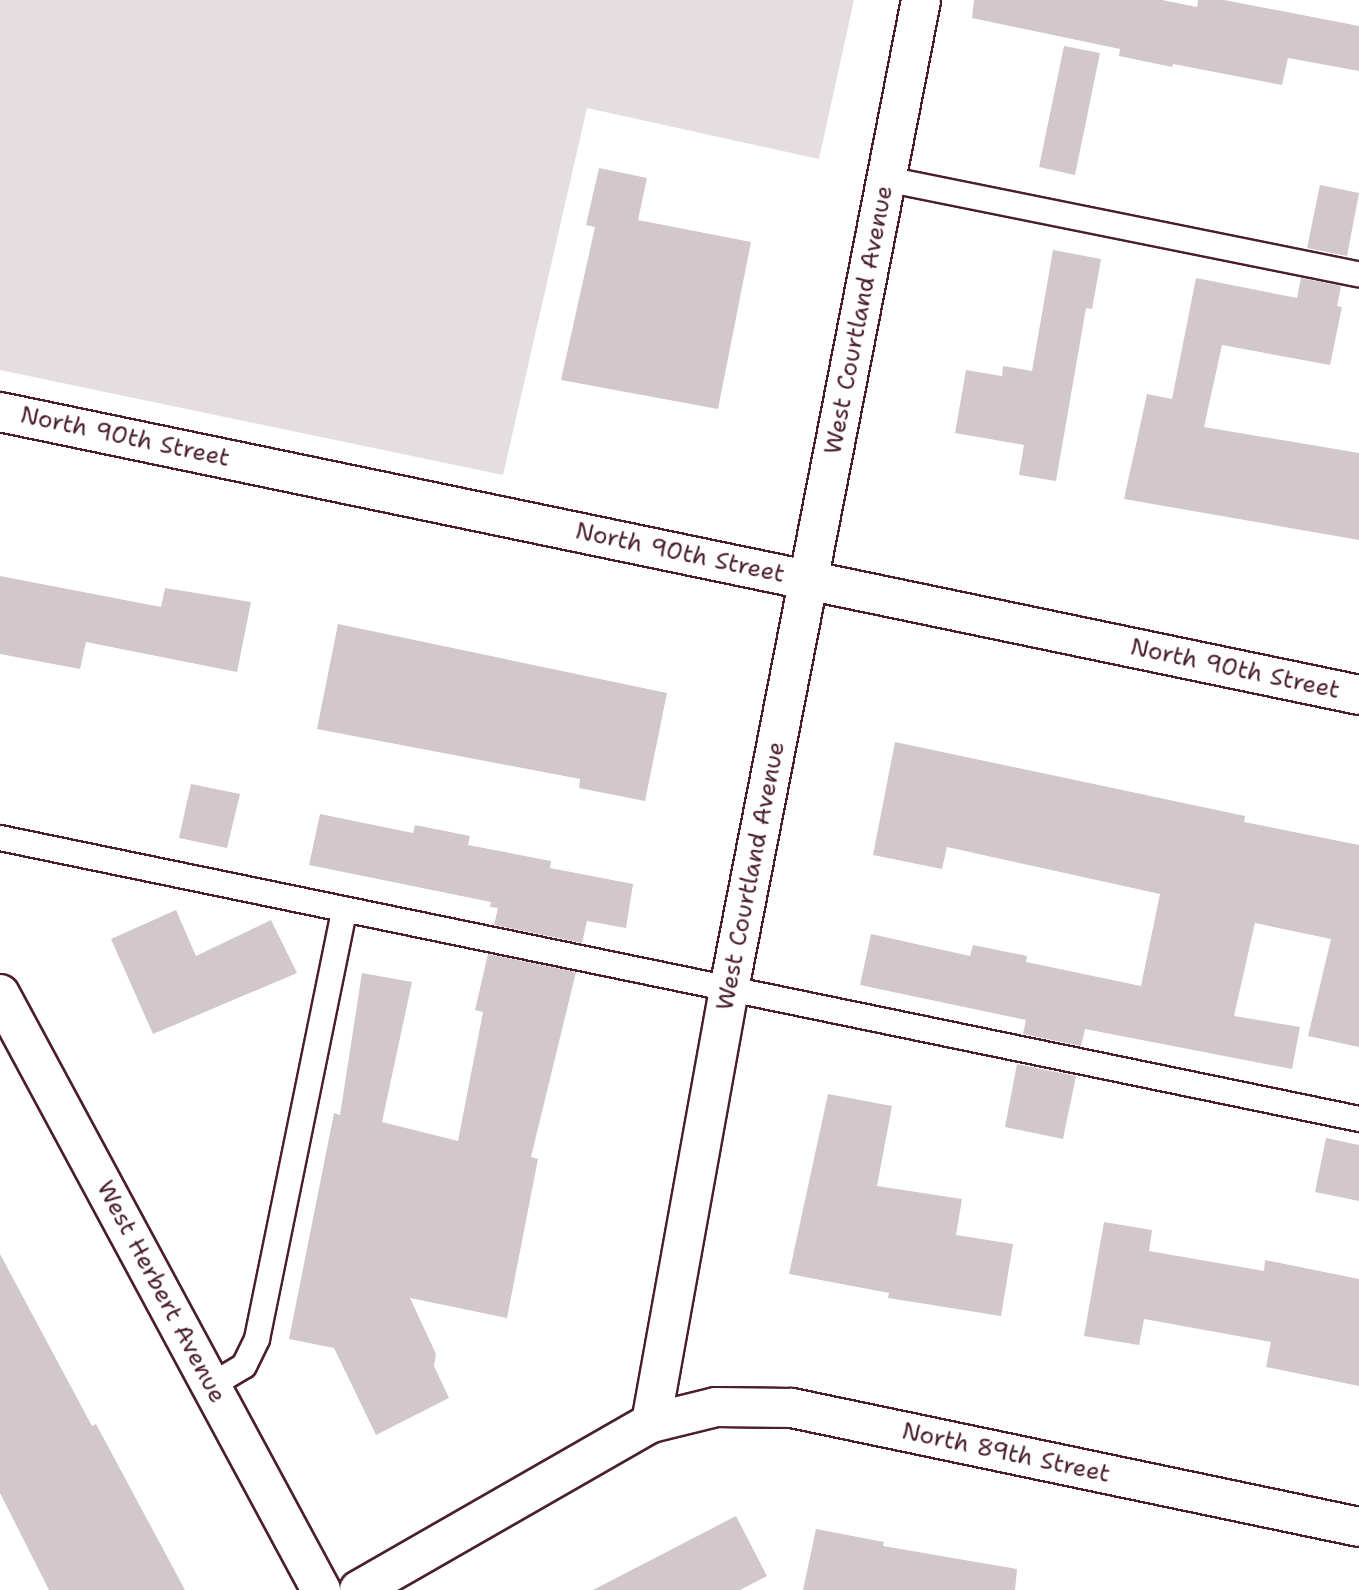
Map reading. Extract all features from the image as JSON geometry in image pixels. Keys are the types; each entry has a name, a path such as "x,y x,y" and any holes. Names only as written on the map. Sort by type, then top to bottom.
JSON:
{"street":[{"name":"West Courtland Avenue","path":"651,1423 729,989 921,0"},
{"name":"North 90th Street","path":"0,412 1359,695"},
{"name":"West Herbert Avenue","path":"0,994 321,1590"},
{"name":"North 89th Street","path":"651,1423 716,1407 792,1408 1359,1527"},
{"path":"359,1590 651,1423"}],"lane":[{"path":"886,180 1359,274"},
{"path":"0,838 1359,1119"},
{"path":"212,1385 244,1366 257,1339 344,910"}],"shaded area":[{"path":"0,0 854,0 819,159 587,108 503,475 0,370"}],"building":[{"path":"974,0 1162,0 1197,7 1198,0 1224,0 1359,26 1359,71 1288,58 1282,85 1173,64 1172,67 1119,56 1120,49 972,18"},
{"path":"1064,46 1100,53 1075,175 1039,167"},
{"path":"599,168 647,178 638,220 751,242 718,409 561,380 595,227 586,225"},
{"path":"1320,185 1359,193 1347,256 1307,248"},
{"path":"1053,250 1101,259 1092,309 1086,308 1056,481 1019,475 1024,445 955,433 966,370 1002,376 1003,366 1032,371"},
{"path":"1196,278 1297,298 1301,278 1341,286 1337,306 1342,307 1330,365 1222,345 1204,427 1359,453 1359,540 1124,499 1147,394 1172,399"},
{"path":"0,576 161,607 165,588 251,602 237,672 86,642 80,669 0,654"},
{"path":"338,624 667,693 645,801 579,788 580,779 317,729"},
{"path":"895,742 1245,816 1244,822 1359,845 1359,1047 1308,1036 1331,939 1255,923 1234,1016 1300,1027 1292,1069 1085,1029 1081,1046 1023,1034 1026,1020 860,985 871,934 970,956 973,945 1027,956 1026,962 1141,986 1160,894 947,847 942,869 873,855"},
{"path":"191,784 240,794 227,848 179,838"},
{"path":"320,814 413,833 415,825 470,836 468,845 551,861 550,868 633,884 626,928 587,921 582,943 494,925 498,908 490,907 491,902 309,865"},
{"path":"176,910 196,956 271,920 297,973 153,1034 111,939"},
{"path":"488,954 576,972 531,1157 538,1159 507,1318 410,1298 436,1354 434,1366 449,1398 376,1435 334,1348 289,1339 334,1113 340,1115 362,973 412,982 382,1122 458,1141 483,1012 475,1010"},
{"path":"1017,1064 1076,1076 1063,1139 1005,1127"},
{"path":"828,1094 892,1106 877,1186 962,1199 956,1235 1013,1244 1001,1316 888,1298 889,1293 789,1274"},
{"path":"1326,1138 1359,1145 1359,1201 1315,1192"},
{"path":"1104,1222 1152,1230 1149,1251 1264,1271 1265,1260 1359,1279 1359,1386 1266,1367 1271,1342 1144,1319 1139,1345 1084,1336"},
{"path":"0,1254 92,1426 96,1424 185,1590 49,1590 0,1493"},
{"path":"736,1516 767,1576 740,1590 593,1590"},
{"path":"816,1529 884,1542 883,1546 1017,1569 1015,1590 803,1590"}]}
